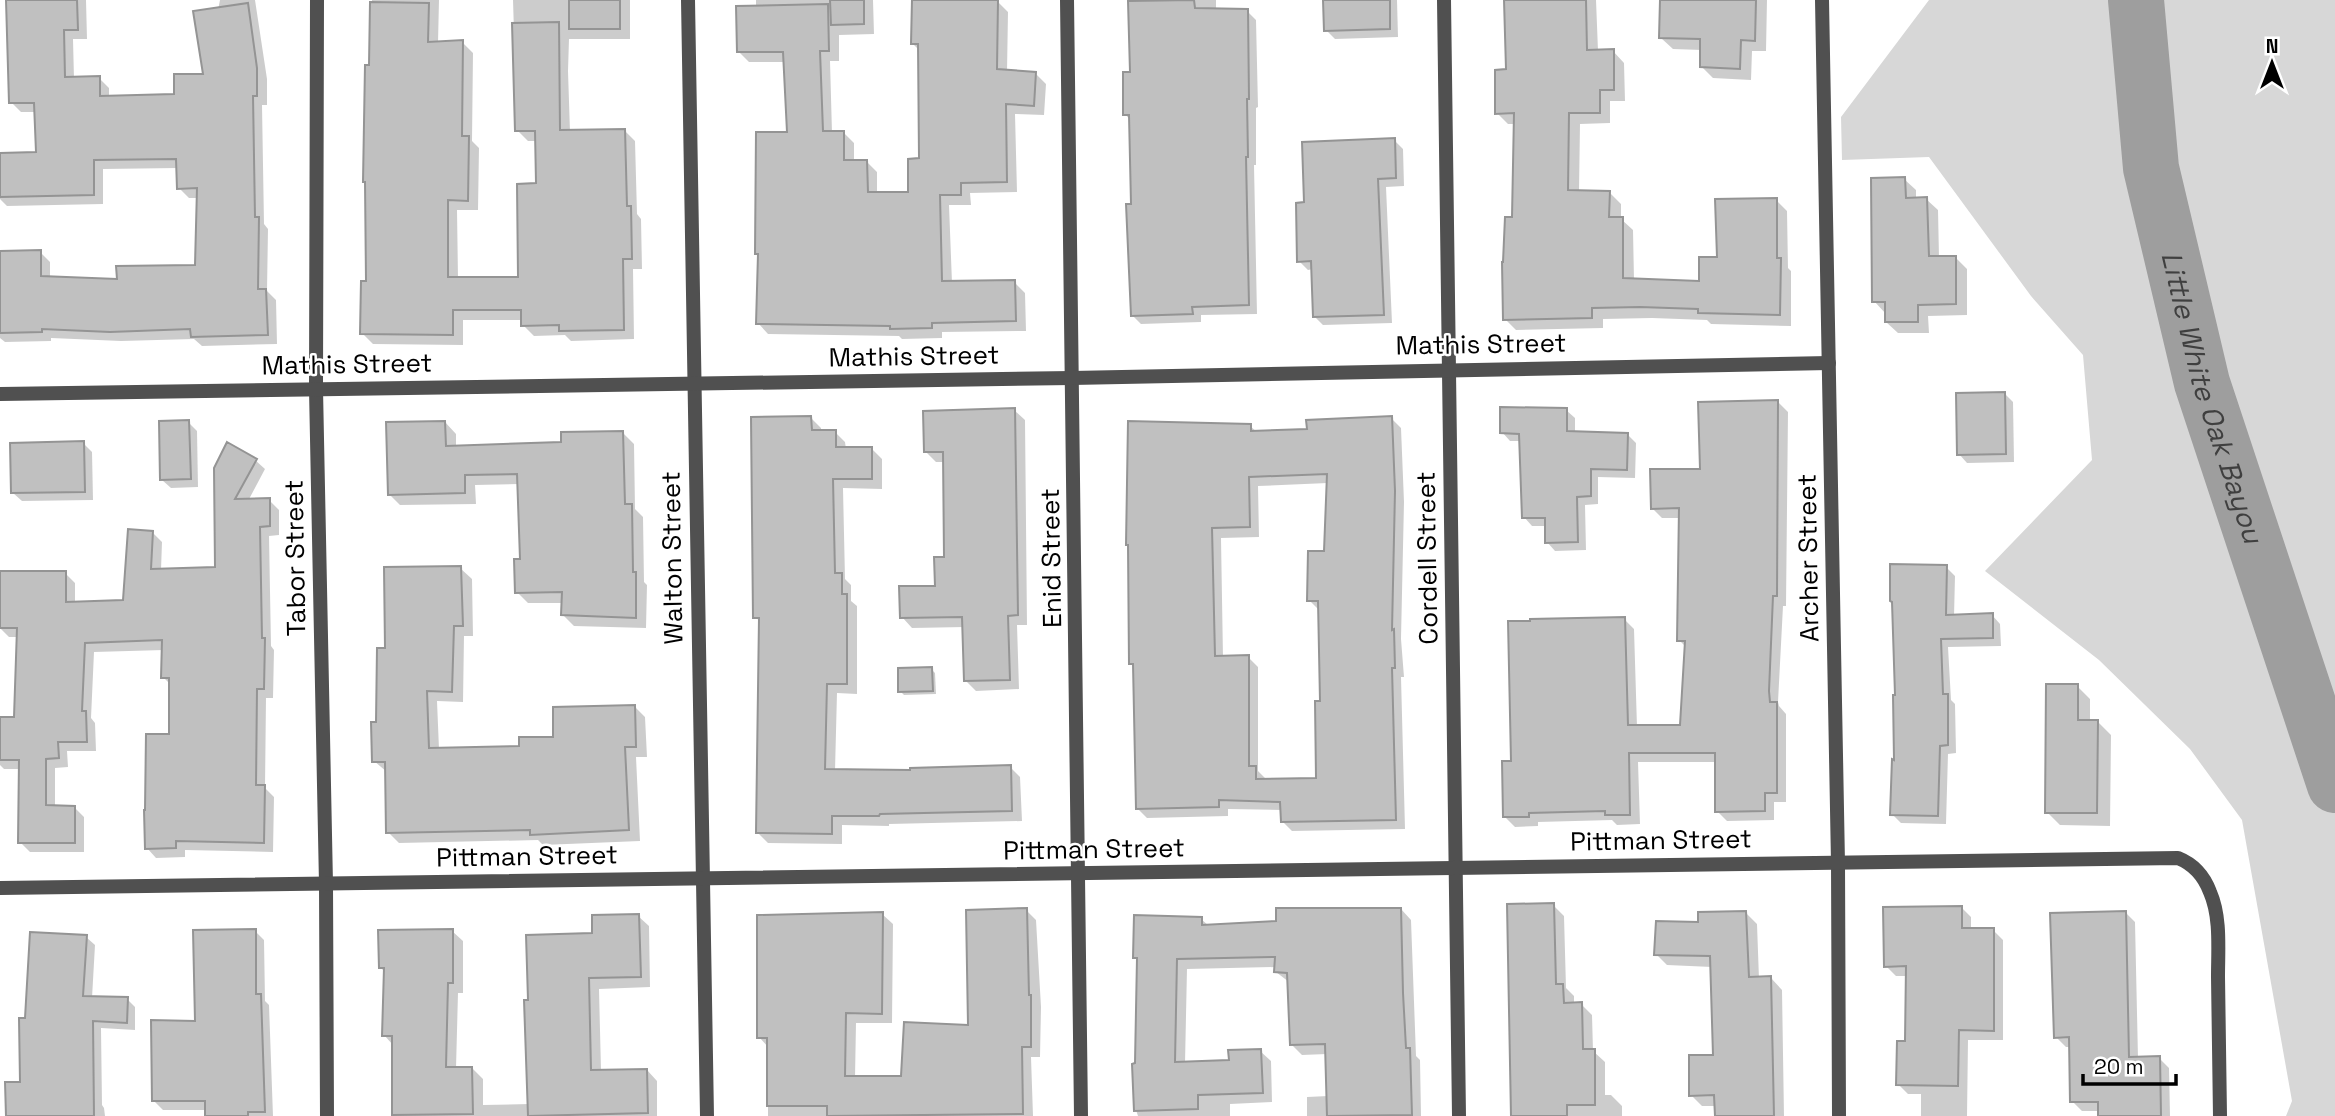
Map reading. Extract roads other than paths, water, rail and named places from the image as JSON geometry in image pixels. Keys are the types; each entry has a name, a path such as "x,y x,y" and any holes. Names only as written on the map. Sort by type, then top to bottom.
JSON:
{"street":[{"name":"Tabor Street","path":"317,0 316,389 326,884 327,1116"},
{"name":"Walton Street","path":"688,0 707,1116"},
{"name":"Enid Street","path":"1067,0 1081,1116"},
{"name":"Cordell Street","path":"1444,0 1459,1116"},
{"name":"Archer Street","path":"1822,0 1838,863 1839,1116"},
{"name":"Mathis Street","path":"0,394 1072,378 1829,363"},
{"name":"Pittman Street","path":"0,888 2178,858 2189,863 2198,872 2210,890 2217,921 2220,1116"}],"waterway":[{"name":"Little White Oak Bayou","path":"2136,0 2151,168 2202,383 2335,785"}]}
